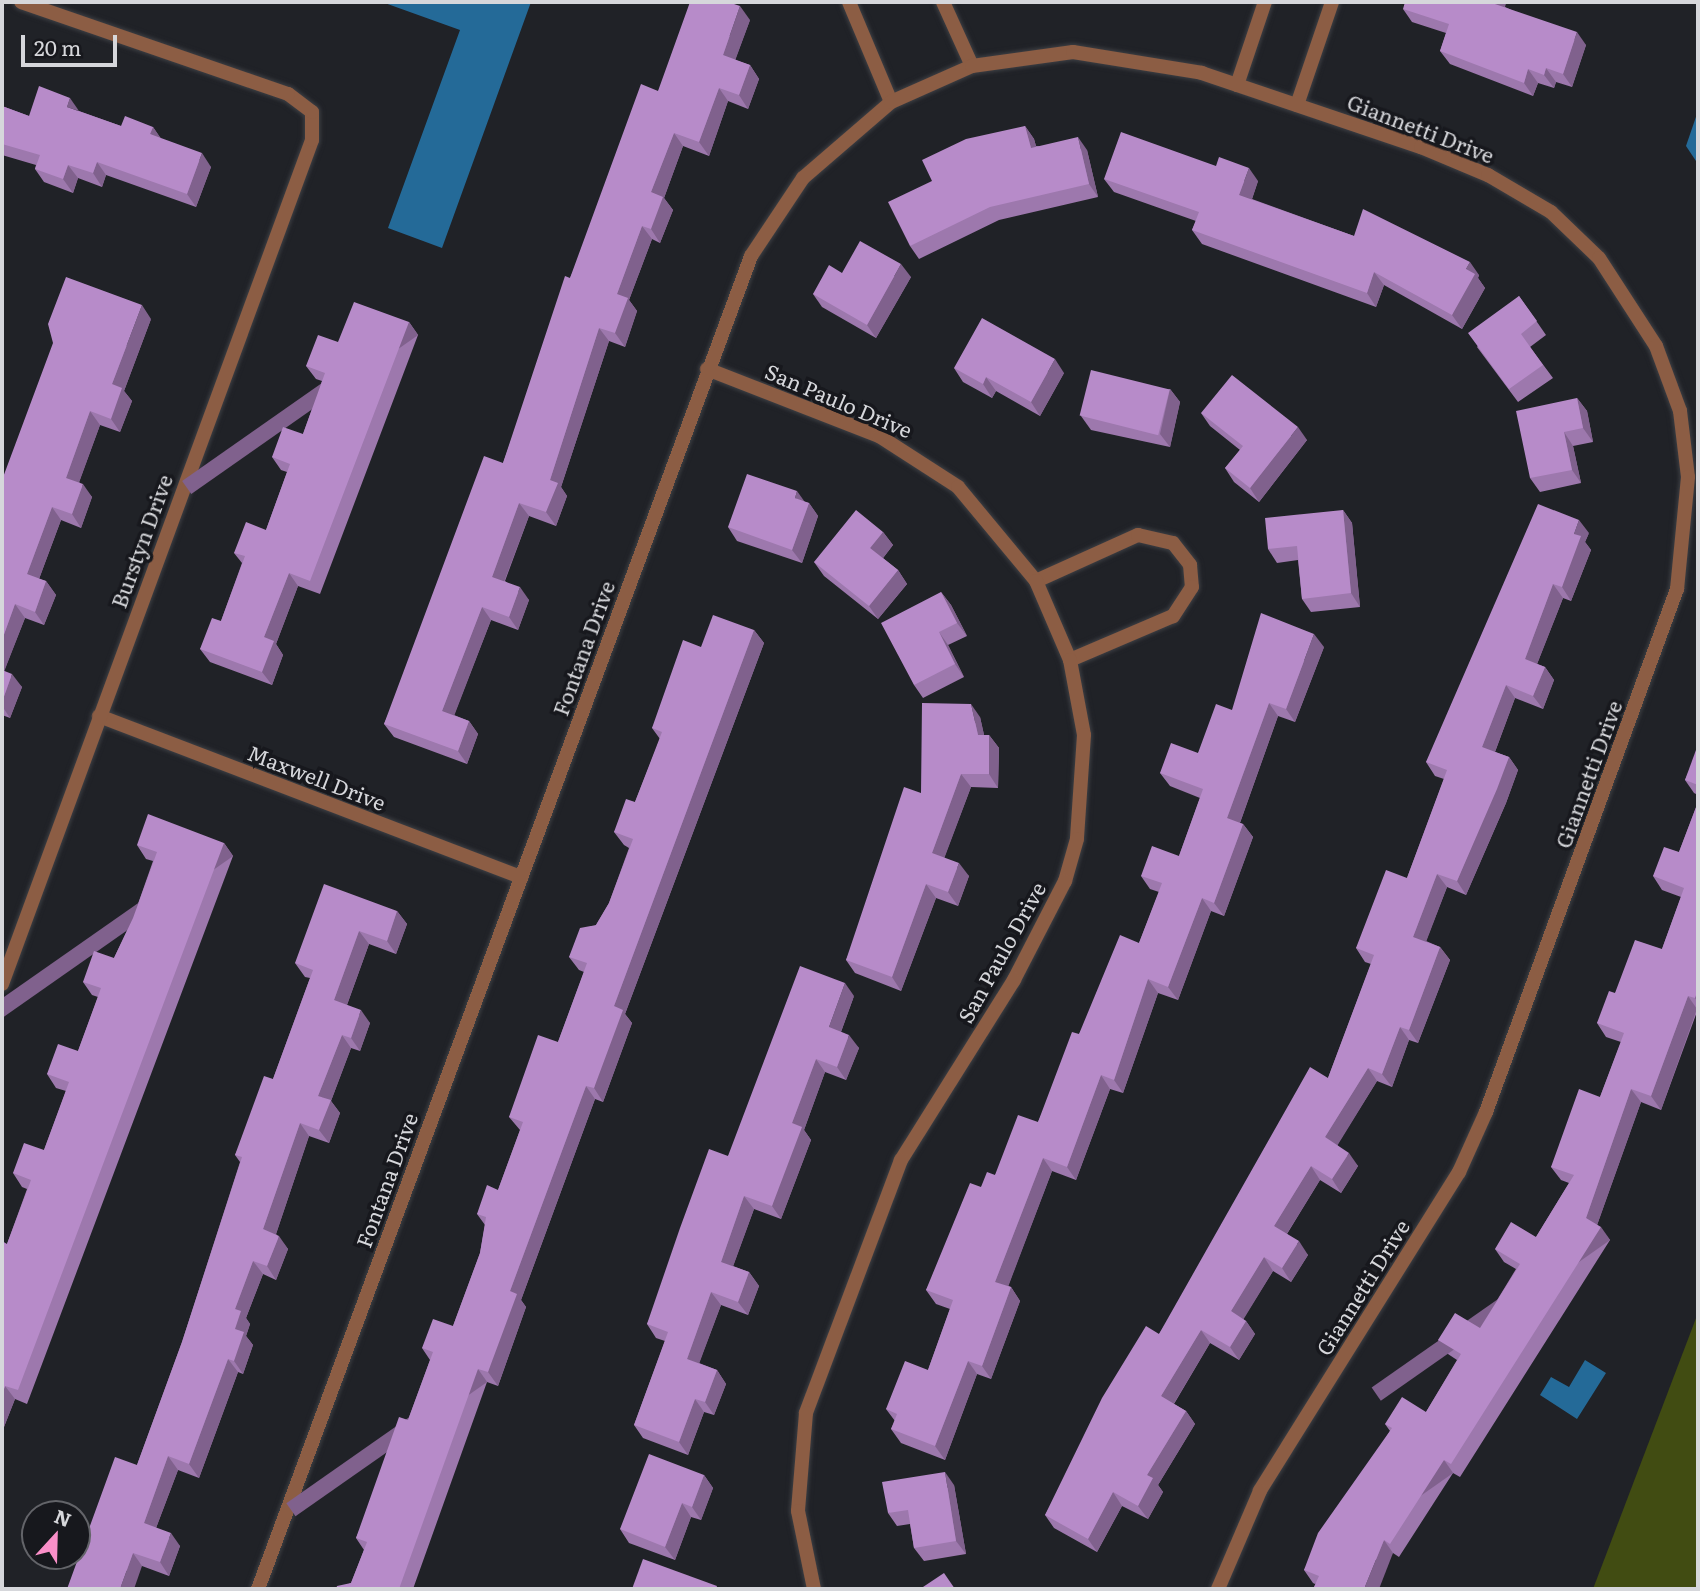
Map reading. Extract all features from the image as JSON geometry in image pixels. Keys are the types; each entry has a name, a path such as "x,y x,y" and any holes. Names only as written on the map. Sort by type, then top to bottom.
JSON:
{"street":[{"name":"Burstyn Drive","path":"2,984 312,140 312,112 288,94 21,2"},
{"path":"849,2 891,102"},
{"path":"943,2 972,66"},
{"path":"1237,85 1265,2"},
{"path":"1297,106 1332,2"},
{"name":"Fontana Drive","path":"258,1589 708,369 751,256 777,211 830,151 891,102 972,66 1039,54 1112,54 1237,85 1297,106"},
{"name":"Giannetti Drive","path":"1218,1589 1260,1491 1459,1172 1486,1112 1677,589 1688,477 1680,411 1656,346 1599,258 1551,212 1488,175 1297,106"},
{"name":"San Paulo Drive","path":"708,369 878,436 925,461 987,516 1036,581 1070,660 1084,735 1077,839 1043,930 901,1160 847,1294 806,1413 799,1458 798,1511 814,1589"},
{"path":"1036,581 1138,535 1173,543 1190,565 1192,587 1173,616 1070,660"},
{"name":"Maxwell Drive","path":"99,716 521,877"}],"green space":[{"path":"1698,1313 1698,1589 1593,1589"}],"water":[{"path":"382,2 531,2 442,248 388,228 460,30"},
{"path":"1698,111 1698,164 1686,146"},
{"path":"1585,1360 1606,1373 1577,1419 1540,1395 1551,1377 1569,1387"}],"building":[{"path":"690,2 728,2 740,6 723,55 750,65 739,95 719,88 699,142 674,133 651,192 663,197 651,229 642,226 617,294 628,298 615,333 599,328 550,480 558,483 546,512 519,503 492,577 520,587 509,617 482,607 442,711 469,721 458,751 384,724 484,456 503,463 565,276 570,278 641,84 658,91"},
{"path":"1405,2 1493,2 1577,32 1563,74 1546,68 1544,75 1528,69 1524,83 1440,51 1449,24 1403,9"},
{"path":"39,86 70,98 67,107 121,126 125,116 153,127 150,134 202,153 187,194 97,162 93,173 68,165 63,179 35,169 40,155 2,144 2,106 29,116"},
{"path":"1025,126 1031,148 1078,137 1089,184 990,207 910,246 888,202 932,181 922,160 966,139"},
{"path":"1121,132 1216,166 1219,157 1249,168 1239,195 1354,236 1363,209 1470,262 1466,269 1475,274 1452,315 1374,272 1367,293 1192,230 1199,212 1104,179"},
{"path":"860,241 901,264 867,325 813,294 829,265 842,273"},
{"path":"66,277 142,305 112,384 122,388 111,419 90,411 66,478 83,484 72,514 52,507 27,574 46,581 35,612 15,604 2,640 2,480 53,343 48,324"},
{"path":"1519,296 1537,321 1521,334 1543,365 1509,389 1468,333"},
{"path":"354,302 409,322 310,581 289,573 264,637 274,641 262,672 200,649 212,618 221,621 245,556 234,553 246,522 266,530 290,464 272,457 283,427 303,434 325,373 306,366 318,335 338,342"},
{"path":"982,318 1055,359 1031,402 986,377 983,384 954,368"},
{"path":"1091,370 1170,390 1158,435 1080,416"},
{"path":"1232,375 1298,427 1250,488 1225,468 1243,446 1201,413"},
{"path":"1577,398 1583,428 1564,432 1572,470 1530,478 1516,411"},
{"path":"747,474 797,491 795,498 809,503 792,550 728,527"},
{"path":"1538,504 1579,520 1574,534 1581,536 1562,587 1553,584 1525,659 1545,667 1533,696 1506,685 1482,747 1509,757 1497,789 1457,881 1437,874 1413,937 1440,947 1409,1030 1400,1027 1382,1074 1368,1068 1325,1137 1349,1153 1332,1179 1311,1166 1274,1226 1299,1241 1282,1268 1264,1257 1231,1311 1246,1321 1230,1347 1201,1330 1161,1396 1186,1411 1147,1475 1153,1478 1138,1506 1113,1492 1088,1539 1045,1515 1102,1398 1146,1326 1159,1334 1310,1067 1328,1078 1374,955 1356,948 1386,870 1407,878 1447,770 1426,762"},
{"path":"856,510 883,532 870,548 898,570 869,606 814,562"},
{"path":"1343,510 1351,593 1302,599 1297,546 1268,549 1265,518"},
{"path":"941,592 957,623 939,632 955,664 914,685 881,623"},
{"path":"1261,613 1314,634 1286,709 1269,703 1227,818 1243,824 1214,903 1202,898 1168,987 1148,979 1114,1080 1101,1075 1067,1167 1043,1158 995,1282 1011,1287 982,1366 968,1361 935,1446 891,1429 897,1414 886,1409 905,1361 928,1370 953,1300 926,1290 970,1183 981,1187 987,1172 995,1175 1018,1115 1038,1122 1072,1032 1079,1034 1120,935 1139,943 1162,883 1141,876 1152,846 1179,856 1203,789 1160,773 1171,743 1198,753 1216,704 1232,710"},
{"path":"713,615 754,630 614,1006 623,1010 594,1088 586,1086 510,1291 517,1294 488,1372 478,1369 399,1589 336,1589 337,1586 351,1583 367,1542 356,1538 399,1417 408,1420 433,1352 422,1348 433,1319 453,1326 480,1253 486,1217 477,1214 487,1185 498,1190 523,1122 509,1117 538,1035 558,1042 587,963 569,957 580,928 596,925 609,903 633,839 614,832 626,799 635,802 662,732 652,728 683,640 701,647"},
{"path":"2,670 12,674 2,702"},
{"path":"922,703 971,704 978,735 989,735 989,774 961,774 932,853 959,863 948,892 926,884 892,977 846,960 904,787 921,793"},
{"path":"1696,750 1698,751 1698,785 1685,780"},
{"path":"1698,802 1698,989 1695,998 1688,996 1651,1096 1631,1089 1586,1218 1601,1227 1451,1464 1444,1460 1390,1544 1384,1540 1364,1589 1313,1589 1319,1576 1304,1570 1318,1533 1392,1428 1385,1424 1402,1397 1426,1412 1461,1354 1438,1340 1455,1313 1480,1328 1520,1264 1495,1249 1511,1222 1536,1237 1574,1175 1551,1167 1579,1089 1600,1097 1624,1033 1597,1023 1609,991 1615,993 1635,940 1662,949 1684,888 1653,876 1664,847 1679,852"},
{"path":"148,814 224,843 18,1390 5,1386 2,1395 2,1241 7,1244 31,1180 13,1173 24,1143 44,1150 69,1082 47,1074 58,1044 78,1051 101,988 83,982 94,951 114,958 133,918 157,852 137,845"},
{"path":"324,884 397,911 387,941 359,931 334,1000 361,1010 351,1038 342,1035 318,1096 331,1100 319,1130 300,1123 263,1229 279,1236 267,1266 253,1261 235,1309 241,1311 235,1329 244,1332 234,1361 228,1359 189,1464 168,1456 144,1523 171,1533 160,1562 133,1553 120,1589 67,1589 74,1570 91,1570 91,1523 115,1457 137,1465 182,1342 242,1157 235,1155 264,1076 273,1079 313,970 295,963"},
{"path":"800,966 845,983 829,1027 849,1035 837,1067 816,1059 792,1123 802,1127 772,1206 744,1196 721,1262 749,1272 738,1302 711,1292 687,1359 717,1370 705,1402 695,1399 679,1442 634,1425 668,1332 647,1324 709,1149 728,1156"},
{"path":"649,1454 704,1475 692,1507 682,1503 665,1547 620,1529"},
{"path":"945,1472 956,1541 914,1548 908,1510 888,1513 882,1482"},
{"path":"643,1559 717,1586 716,1589 632,1589"},
{"path":"944,1573 955,1589 920,1589"}]}
